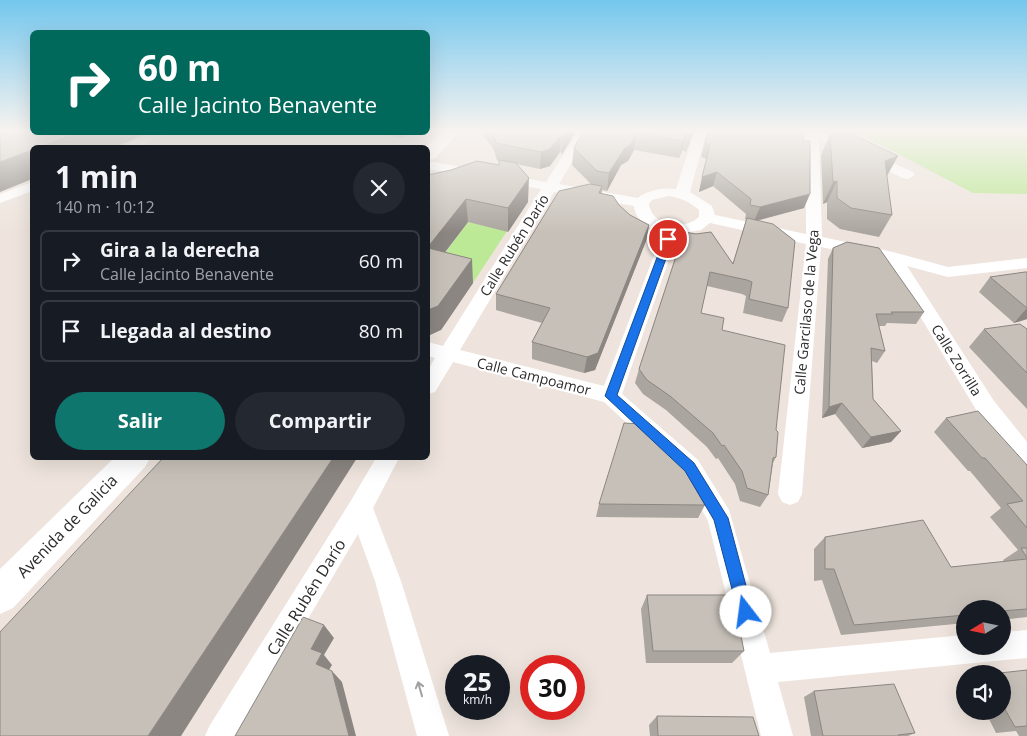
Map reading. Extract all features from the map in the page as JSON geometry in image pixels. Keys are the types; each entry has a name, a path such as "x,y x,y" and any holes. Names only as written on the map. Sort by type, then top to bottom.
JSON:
{"main road":[{"name":"Avenida de Galicia","path":"0,595 132,460"}],"street":[{"name":"Calle Rubén Darío","path":"430,378 437,351 564,164"},
{"path":"682,194 690,164"},
{"name":"Calle Garcilaso de la Vega","path":"790,494 814,240 812,164"},
{"path":"885,164 908,175"},
{"path":"430,165 641,203"},
{"path":"0,199 30,187"},
{"path":"657,193 682,194 696,199 707,209 707,218 697,227 672,229 652,223 640,211 641,203 647,197 657,193"},
{"path":"707,218 893,257 948,272 1027,263"},
{"path":"611,396 672,229"},
{"name":"Calle Zorrilla","path":"893,257 986,407 1027,459"},
{"name":"Calle Campoamor","path":"437,351 611,396 690,467 720,518 777,736"},
{"name":"Calle Rubén Darío","path":"221,736 361,507 387,460"},
{"path":"361,507 388,581 433,736"},
{"path":"1011,645 1027,644"},
{"path":"760,669 956,650"}],"green space":[{"path":"918,164 1027,164 1027,194 973,193"},
{"path":"468,222 507,231 473,283 431,272"}],"building":[{"path":"467,164 517,164 529,178 508,208 466,199 430,244 430,175"},
{"path":"590,164 614,164 609,173 597,171"},
{"path":"705,164 810,164 810,194 760,207 750,205 751,199 717,172 702,177"},
{"path":"832,164 885,164 892,215 851,208 837,198 837,181 833,182"},
{"path":"590,184 602,186 599,193 613,196 619,205 630,215 649,225 598,353 587,357 532,342 550,308 496,294 559,191"},
{"path":"747,218 773,224 795,241 788,308 749,299 752,282 710,272 701,313 724,318 722,330 785,345 776,430 778,432 776,457 773,458 768,495 747,488 742,471 724,445 722,446 713,433 670,396 647,380 639,369 684,232 696,234 711,232 733,264"},
{"path":"847,242 879,248 924,312 876,314 885,351 871,348 873,399 901,431 871,437 842,403 829,407 833,248"},
{"path":"430,248 472,259 438,306 430,309"},
{"path":"1025,272 1027,272 1027,308 990,277"},
{"path":"1020,324 1027,329 1027,373 984,329"},
{"path":"978,411 1027,465 1027,528 1007,504 1023,501 946,418"},
{"path":"624,423 641,424 655,433 683,466 705,505 599,504"},
{"path":"161,460 332,460 148,736 0,736 0,632"},
{"path":"923,520 951,567 1027,559 1027,609 1011,610 1011,600 956,600 956,616 854,625 834,569 825,569 825,537"},
{"path":"1021,548 1027,548 1027,558"},
{"path":"647,595 733,595 744,651 653,651"},
{"path":"303,617 324,625 311,649 322,653 316,664 332,671 349,736 235,736"},
{"path":"1027,670 1027,726 1015,727 1011,720 1011,672"},
{"path":"894,684 915,733 899,736 823,736 814,691"},
{"path":"657,716 753,717 759,736 658,736"}],"route":[{"path":"668,239 611,396 690,467 720,518 746,612"}]}
